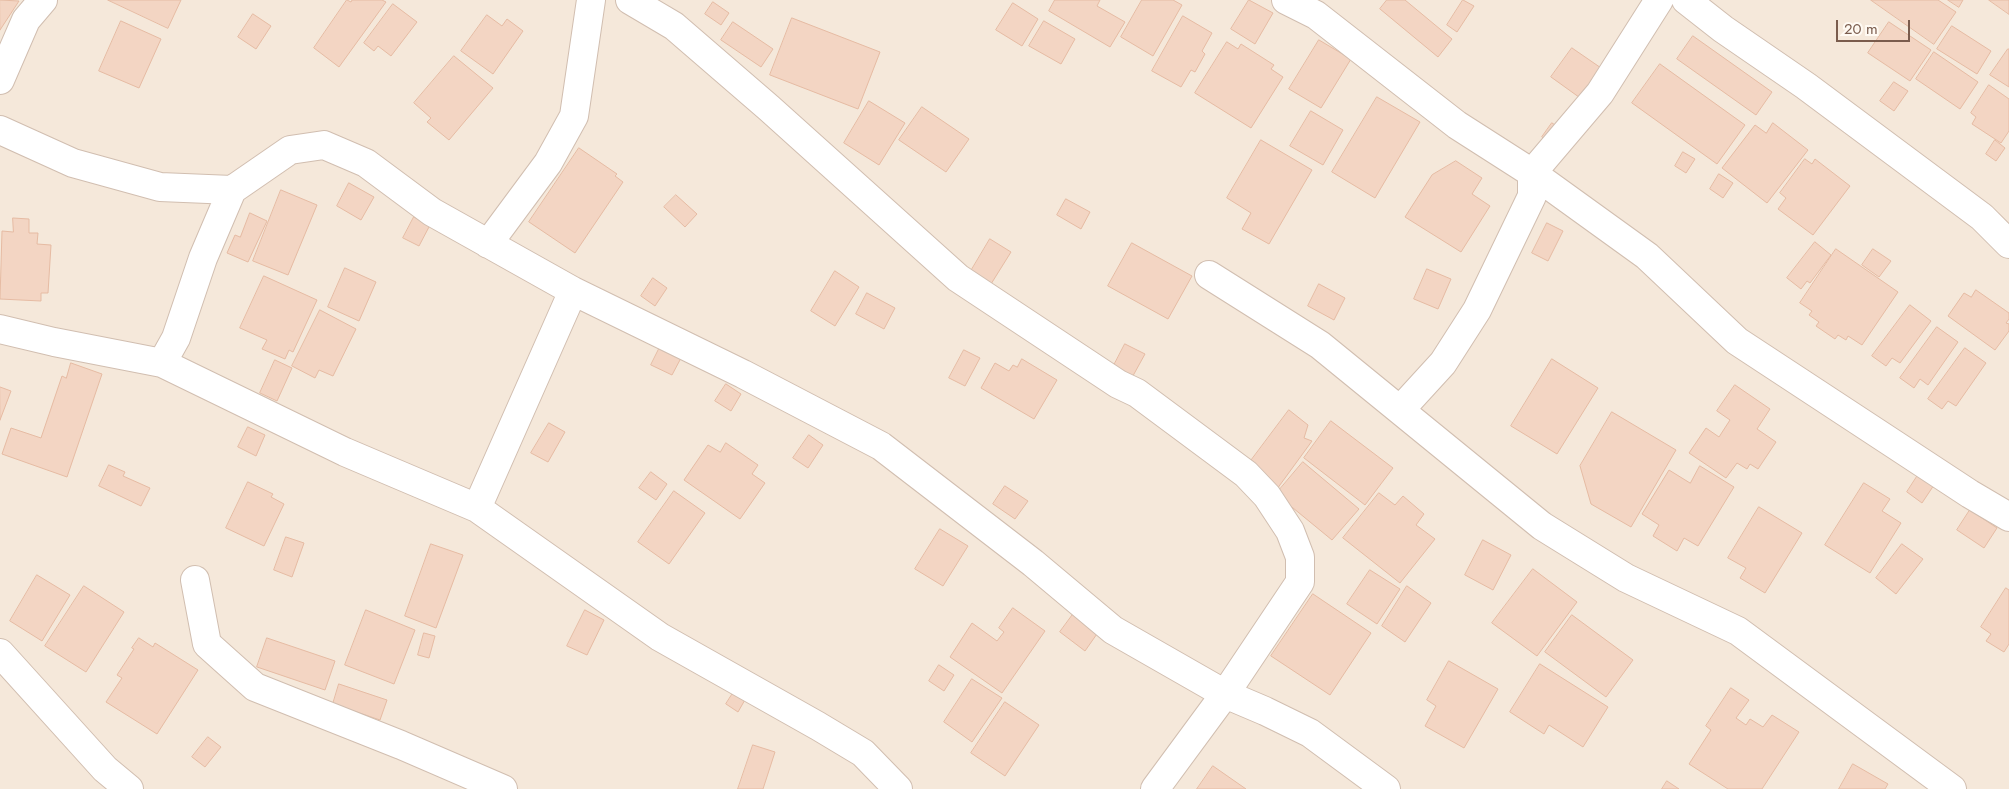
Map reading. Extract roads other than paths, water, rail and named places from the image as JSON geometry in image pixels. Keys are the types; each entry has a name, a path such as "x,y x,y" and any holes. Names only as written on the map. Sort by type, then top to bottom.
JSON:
{"street":[{"path":"0,80 26,20 43,0"},
{"path":"488,244 548,164 574,116 591,0"},
{"path":"630,0 674,26 769,108 958,278 1118,384 1137,393 1246,474 1267,496 1290,531 1300,557 1300,582 1225,694 1155,789"},
{"path":"1286,0 1320,7 1457,125 1532,173 1647,256 1737,341 1970,494 2009,517"},
{"path":"1400,410 1443,363 1477,310 1532,196 1532,173 1600,92 1659,0"},
{"path":"1686,0 1723,29 1806,86 1982,218 2009,244"},
{"path":"0,130 73,163 160,187 232,190"},
{"path":"162,364 176,338 203,258 232,190 290,150 324,145 366,163 432,212 573,291 743,374 881,446 1025,557 1113,630 1225,694 1310,733 1386,789"},
{"path":"1208,275 1320,345 1542,526 1626,578 1738,631 1952,789"},
{"path":"477,508 573,291"},
{"path":"0,328 54,342 162,364 345,452 477,508 660,637 863,753 898,789"},
{"path":"195,580 207,644 255,686 401,745 503,789"},
{"path":"0,653 104,769 129,789"}]}
